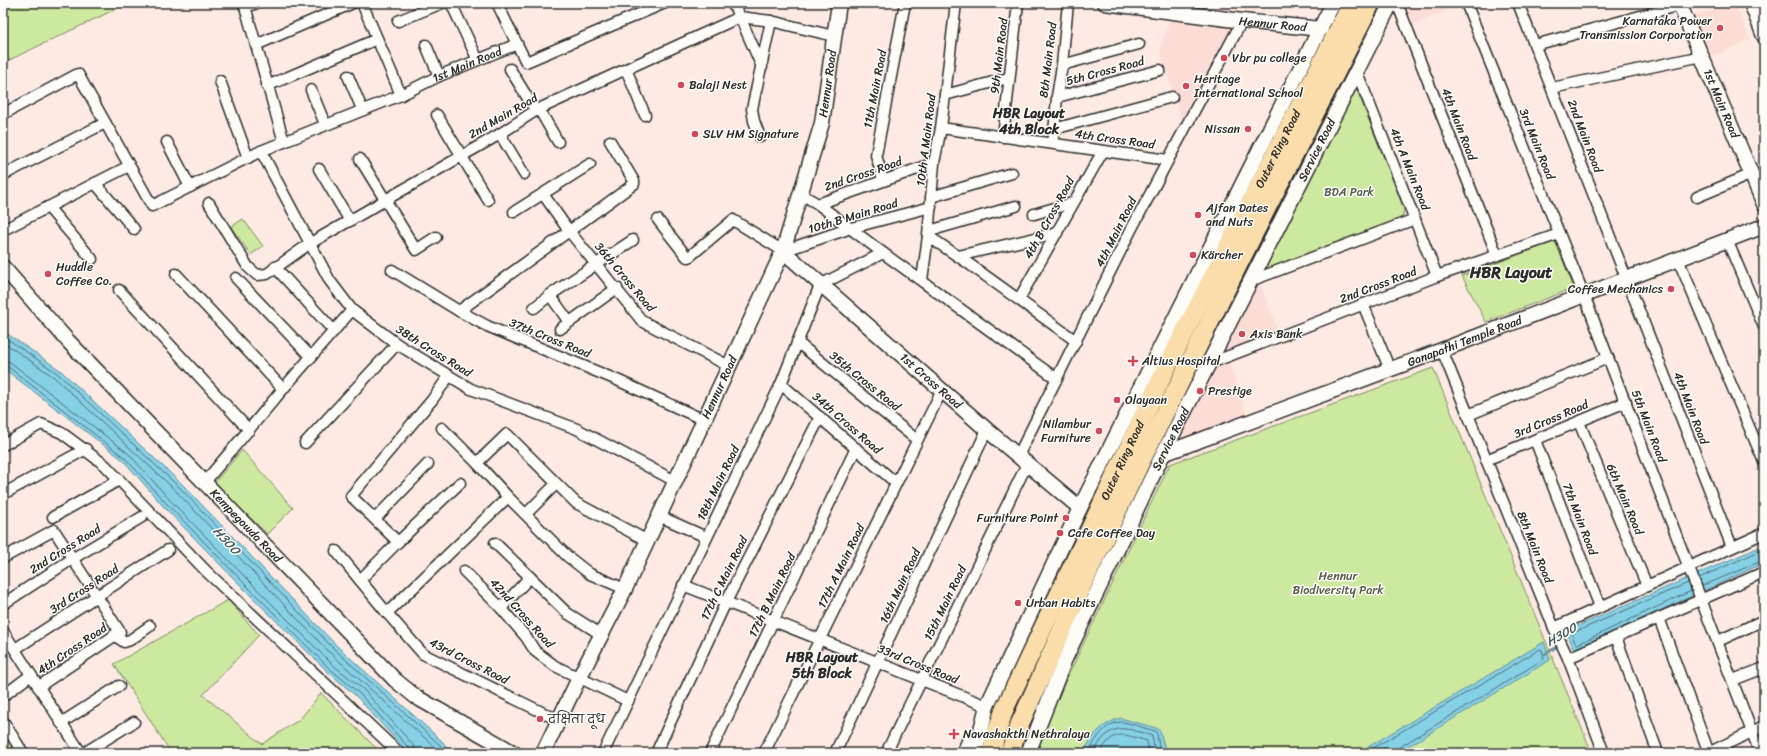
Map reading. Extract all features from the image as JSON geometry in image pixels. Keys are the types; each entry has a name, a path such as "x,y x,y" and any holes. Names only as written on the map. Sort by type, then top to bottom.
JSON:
{"highway":[{"name":"Outer Ring Road","path":"992,753 995,737 1005,708 1095,515 1163,375 1352,3"},
{"name":"Outer Ring Road","path":"1010,753 1018,728 1079,592 1140,463 1250,241 1371,3"}],"street":[{"path":"258,3 245,5 284,142"},
{"path":"256,45 353,3"},
{"path":"362,3 401,95"},
{"path":"398,21 442,3"},
{"path":"450,3 478,60"},
{"path":"497,3 517,44"},
{"name":"1st Main Road","path":"129,166 152,206 261,151 362,109 401,95 439,76 517,44 526,62 665,3"},
{"path":"732,3 740,17 762,67"},
{"name":"Hennur Road","path":"543,753 579,678 625,589 646,540 659,516 783,251 822,123 839,3"},
{"name":"11th Main Road","path":"883,180 876,155 905,3"},
{"name":"10th A Main Road","path":"922,280 934,163 941,128 956,3"},
{"name":"9th Main Road","path":"1003,137 1008,78 1018,3"},
{"name":"8th Main Road","path":"1051,143 1062,65 1068,3"},
{"name":"Hennur Road","path":"1105,3 1242,21 1321,29"},
{"path":"975,753 987,706 1080,508 1333,3"},
{"name":"Service Road","path":"1028,753 1065,659 1163,454 1391,3"},
{"name":"4th Main Road","path":"1397,3 1496,255"},
{"name":"3rd Main Road","path":"1466,3 1584,295"},
{"name":"2nd Main Road","path":"1518,3 1627,279"},
{"path":"1751,3 1764,36"},
{"path":"1535,46 1683,4"},
{"name":"1st Main Road","path":"1683,4 1702,56 1764,204"},
{"path":"740,17 771,21 834,36"},
{"name":"2nd Main Road","path":"209,203 248,267 257,275 266,274 309,244 500,134 537,110 740,17"},
{"path":"760,137 752,116 752,109 771,21"},
{"name":"4th Main Road","path":"1022,460 1057,379 1131,230 1242,21"},
{"path":"267,86 377,39"},
{"path":"1062,65 1139,44"},
{"path":"426,45 439,76"},
{"path":"1552,88 1702,56"},
{"path":"510,69 558,142"},
{"path":"626,69 645,115"},
{"name":"5th Cross Road","path":"1057,97 1160,70"},
{"name":"4th A Main Road","path":"1357,72 1437,276"},
{"path":"3,114 78,74 129,166 3,230"},
{"path":"348,76 362,109"},
{"path":"945,94 1008,78"},
{"path":"220,81 248,158"},
{"path":"311,90 325,124"},
{"path":"1054,129 1172,97"},
{"path":"437,115 488,200"},
{"path":"3,175 105,123"},
{"name":"4th Cross Road","path":"941,128 1168,160"},
{"path":"500,134 524,174"},
{"path":"459,311 635,183 610,141"},
{"path":"167,142 190,187"},
{"name":"38th Cross Road","path":"261,151 309,244 330,281 352,310 397,344 471,389 577,429 675,481"},
{"name":"4th B Cross Road","path":"1019,299 1057,233 1072,203 1103,151"},
{"path":"360,158 416,250 436,236"},
{"name":"2nd Cross Road","path":"801,194 818,204 934,163"},
{"path":"514,212 590,164"},
{"path":"319,169 350,221"},
{"name":"10th B Main Road","path":"783,251 931,202 1012,173"},
{"path":"1697,197 1752,174"},
{"path":"95,183 134,229"},
{"name":"36th Cross Road","path":"543,194 570,231 642,321 729,366"},
{"path":"1034,214 1072,203"},
{"path":"818,204 1057,379"},
{"path":"928,233 1016,206"},
{"path":"48,207 92,259"},
{"path":"1250,281 1415,219"},
{"path":"658,220 687,257 689,257 733,220 783,251"},
{"name":"Ganapathi Temple Road","path":"1163,454 1390,370 1764,226"},
{"path":"928,233 1076,341"},
{"path":"958,256 1057,233"},
{"name":"2nd Cross Road","path":"1208,364 1437,276 1559,234"},
{"path":"534,308 550,295 633,240"},
{"path":"1727,240 1764,327"},
{"name":"1st Cross Road","path":"783,251 986,430 1080,508"},
{"path":"820,285 883,253"},
{"path":"1678,259 1764,462"},
{"name":"Kempegowda Road","path":"3,267 68,341 395,680 416,697 514,753"},
{"path":"275,267 334,332"},
{"name":"37th Cross Road","path":"392,270 459,311 487,326 603,374 704,420"},
{"path":"176,274 283,389"},
{"path":"236,278 310,357"},
{"name":"4th Main Road","path":"1627,279 1732,547"},
{"name":"18th Main Road","path":"603,753 781,384 796,342 820,285"},
{"path":"560,329 617,288"},
{"path":"119,290 249,430"},
{"path":"550,295 569,322"},
{"name":"5th Main Road","path":"1584,295 1760,753"},
{"path":"1363,304 1390,370"},
{"path":"204,483 310,357 334,332 352,310"},
{"name":"35th Cross Road","path":"796,342 917,440"},
{"path":"305,444 397,344"},
{"name":"8th Main Road","path":"1442,350 1554,628 1568,658 1604,753"},
{"path":"1468,415 1608,358"},
{"path":"398,542 351,496 432,400 449,376"},
{"name":"34th Cross Road","path":"781,384 896,483"},
{"name":"17th A Main Road","path":"764,753 942,390"},
{"name":"3rd Cross Road","path":"1486,460 1626,402"},
{"name":"17th C Main Road","path":"656,753 726,602 820,417"},
{"name":"6th Main Road","path":"1579,422 1647,586"},
{"path":"3,445 41,424 62,433 86,449 105,465 206,571 399,753"},
{"path":"442,428 567,556 590,574 625,589"},
{"name":"16th Main Road","path":"835,753 986,430"},
{"path":"477,463 507,434 576,503 646,540"},
{"name":"7th Main Road","path":"1535,440 1600,607"},
{"name":"17th B Main Road","path":"710,753 856,448"},
{"path":"3,494 86,449"},
{"name":"15th Main Road","path":"886,753 922,680 1022,460"},
{"path":"374,519 428,464"},
{"path":"53,516 119,480"},
{"path":"360,580 460,483"},
{"path":"526,514 556,484"},
{"path":"387,613 508,497"},
{"path":"659,516 706,537"},
{"name":"2nd Cross Road","path":"3,604 72,558 142,517"},
{"path":"3,558 54,530 97,596 117,633 124,642 130,640 150,626"},
{"path":"1554,628 1764,533"},
{"path":"495,543 567,613 602,635"},
{"name":"3rd Cross Road","path":"15,649 168,550"},
{"name":"43rd Cross Road","path":"336,551 423,654 558,720"},
{"name":"42nd Cross Road","path":"464,571 501,608 526,637 535,651 555,666 628,701"},
{"path":"1568,658 1764,572"},
{"path":"501,608 530,577"},
{"name":"33rd Cross Road","path":"683,585 987,706"},
{"path":"1659,618 1708,753 1764,726"},
{"path":"1718,641 1764,620"},
{"path":"3,631 81,753"},
{"name":"4th Cross Road","path":"38,687 117,633"},
{"path":"1616,637 1658,753"},
{"path":"1733,680 1764,668"},
{"path":"3,696 31,675"},
{"path":"61,723 119,686"},
{"path":"3,721 23,753"},
{"path":"84,753 134,722"},
{"path":"962,753 969,736"}],"shaded area":[{"path":"1405,3 1462,3 1462,4 1413,25"},
{"name":"Karnataka Power Transmission Corporation","path":"1735,5 1750,39 1708,59 1689,16"},
{"name":"Heritage International School","path":"1171,15 1232,28 1182,122 1160,50"},
{"path":"1259,282 1283,342 1229,362 1247,415 1181,439 1252,285"}],"green space":[{"path":"3,3 115,3 120,7 3,63"},
{"name":"BDA Park","path":"1354,87 1357,90 1404,209 1403,216 1396,222 1258,275"},
{"path":"243,219 263,246 251,255 231,227"},
{"path":"1555,241 1574,288 1486,322 1462,276"},
{"name":"Hennur Biodiversity Park","path":"1433,368 1592,753 1037,753 1039,736 1170,464"},
{"path":"242,450 293,508 267,534 214,483"},
{"path":"228,600 259,635 203,695 262,744 300,719 321,693 379,751 375,753 171,753 114,664"},
{"path":"3,729 19,753 3,753"}],"water":[{"path":"3,331 60,370 183,485 336,645 443,742 449,753 408,753 356,696 327,671 163,506 123,460 3,368"},
{"path":"1764,545 1764,563 1574,650 1566,631"},
{"path":"1544,642 1550,660 1397,753 1358,753"},
{"path":"1120,718 1156,728 1160,731 1165,750 1163,753 1083,753 1098,731 1107,724"}],"waterway":[{"name":"H300","path":"1545,654 1560,645"}],"place":[{"name":"Karnataka Power Transmission Corporation","path":"1720,28"},
{"name":"Vbr pu college","path":"1224,58"},
{"name":"Balaji Nest","path":"681,85"},
{"name":"Heritage International School","path":"1186,86"},
{"name":"Nissan","path":"1248,129"},
{"name":"SLV HM Signature","path":"695,134"},
{"name":"Ajfan Dates and Nuts","path":"1198,215"},
{"name":"Kärcher","path":"1193,255"},
{"name":"Huddle Coffee Co.","path":"48,274"},
{"name":"Coffee Mechanics","path":"1671,289"},
{"name":"Axis Bank","path":"1242,334"},
{"name":"Altius Hospital","path":"1133,361"},
{"name":"Prestige","path":"1200,391"},
{"name":"Olayaan","path":"1117,400"},
{"name":"Nilambur Furniture","path":"1099,431"},
{"name":"Furniture Point","path":"1066,518"},
{"name":"Cafe Coffee Day","path":"1060,533"},
{"name":"Urban Habits","path":"1018,603"},
{"name":"दक्षिता दूध","path":"540,719"},
{"name":"Navashakthi Nethralaya","path":"954,734"}],"district":[{"name":"HBR Layout 4th Block","path":"1029,122"},
{"name":"HBR Layout","path":"1511,272"},
{"name":"HBR Layout 5th Block","path":"822,666"}]}
